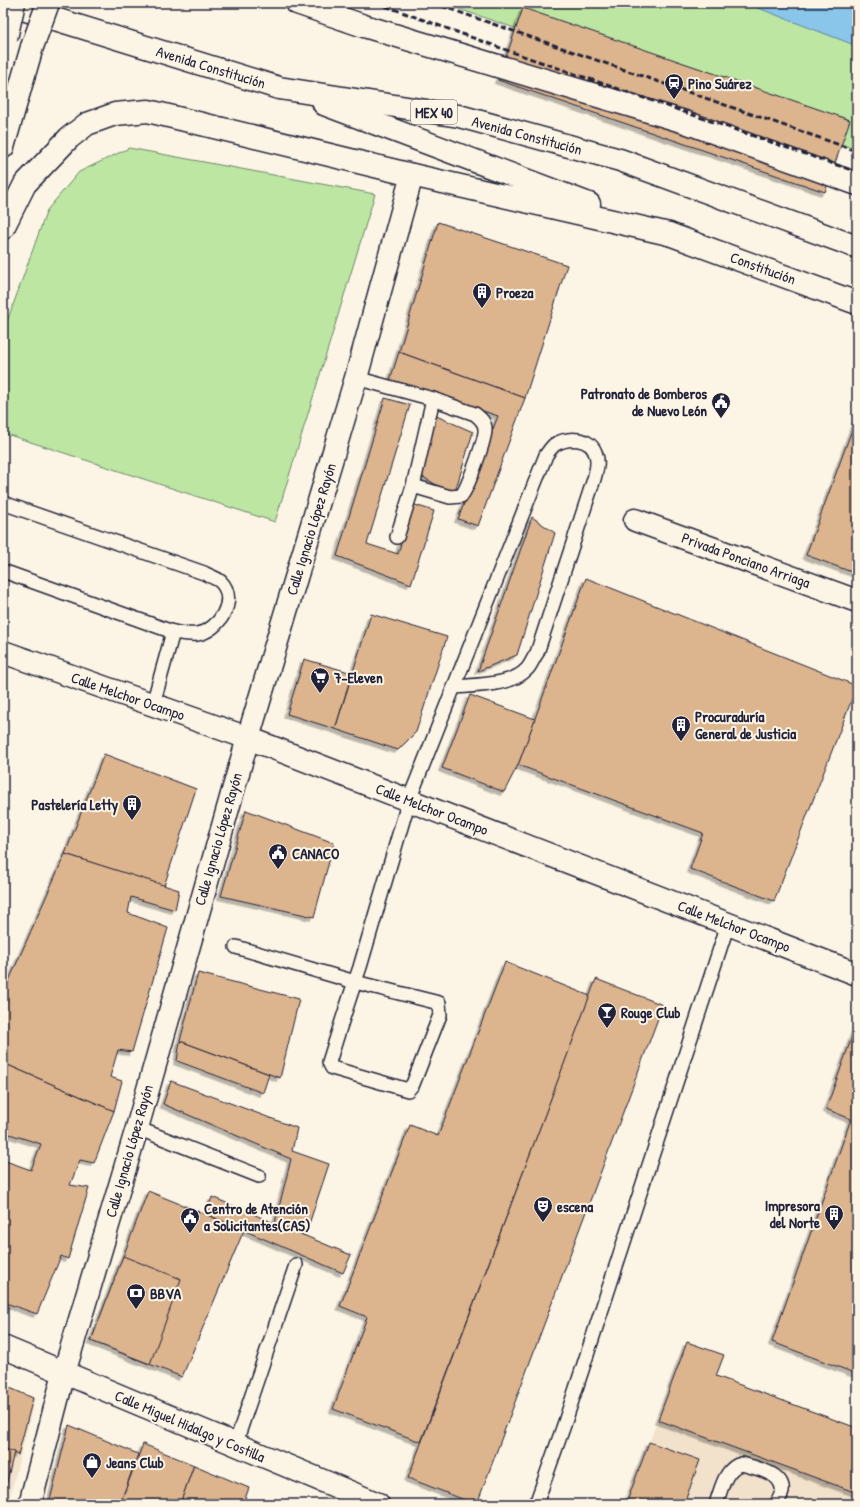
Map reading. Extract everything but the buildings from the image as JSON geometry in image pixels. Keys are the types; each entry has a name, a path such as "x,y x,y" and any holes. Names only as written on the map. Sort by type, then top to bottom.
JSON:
{"main road":[{"name":"Avenida Constitución","path":"3,3 279,88 460,116 620,160 857,247"},
{"path":"5,42 14,3"},
{"path":"3,148 32,47 48,3"},
{"path":"297,3 364,26 685,122 857,184"},
{"path":"279,88 669,234"},
{"path":"3,228 25,184 59,148 86,124 115,114 148,111 412,176 669,234"},
{"name":"Calle Ignacio López Rayón","path":"30,1504 64,1373 137,1128 248,738 356,378 412,176"},
{"name":"Constitución","path":"669,234 857,303"},
{"name":"Privada Ponciano Arriaga","path":"635,520 857,601"},
{"name":"Calle Melchor Ocampo","path":"3,652 248,738 857,974"},
{"name":"Calle Miguel Hidalgo y Costilla","path":"3,1347 378,1504"}],"lane":[{"path":"356,378 433,399 475,414 481,418 485,424 484,436 467,488 461,496 450,498 413,486"},
{"path":"397,537 413,486 433,399"},
{"path":"236,947 355,982 438,1003 440,1016 413,1084 408,1090 332,1068 329,1062 355,982 410,800 453,687 546,455 552,446 563,441 578,439 590,445 596,454 598,465 537,653 526,669 515,678 496,683 453,687"},
{"path":"3,503 204,573 221,582 227,595 226,610 216,626 198,634 172,632 3,571"},
{"path":"153,704 172,632"},
{"path":"536,1504 569,1410 728,924"},
{"path":"137,1128 259,1176"},
{"path":"235,1445 296,1265"},
{"path":"716,1504 727,1476 733,1467 742,1464 774,1475 780,1481 782,1492 777,1504"}],"shaded area":[{"path":"687,1342 724,1355 716,1376 857,1428 857,1504 626,1504"},
{"path":"3,1384 35,1398 8,1504 3,1504"}],"green space":[{"path":"442,3 857,3 857,150 705,94"},
{"path":"129,148 375,194 275,522 3,433 3,333 47,210 79,172"}],"water":[{"path":"745,3 857,3 857,46"}],"railway":[{"path":"377,3 509,51 857,172"},
{"path":"433,3 857,151"}],"place":[{"name":"Pino Suárez","path":"674,100"},
{"name":"Proeza","path":"482,309"},
{"name":"Patronato de Bomberos de Nuevo León","path":"721,419"},
{"name":"7-Eleven","path":"320,694"},
{"name":"Procuraduría General de Justicia","path":"681,742"},
{"name":"Pastelería Letty","path":"132,821"},
{"name":"CANACO","path":"278,870"},
{"name":"Rouge Club","path":"607,1029"},
{"name":"escena","path":"543,1223"},
{"name":"Impresora del Norte","path":"834,1231"},
{"name":"Centro de Atención a Solicitantes(CAS)","path":"190,1234"},
{"name":"BBVA","path":"136,1310"},
{"name":"Jeans Club","path":"92,1479"}]}
